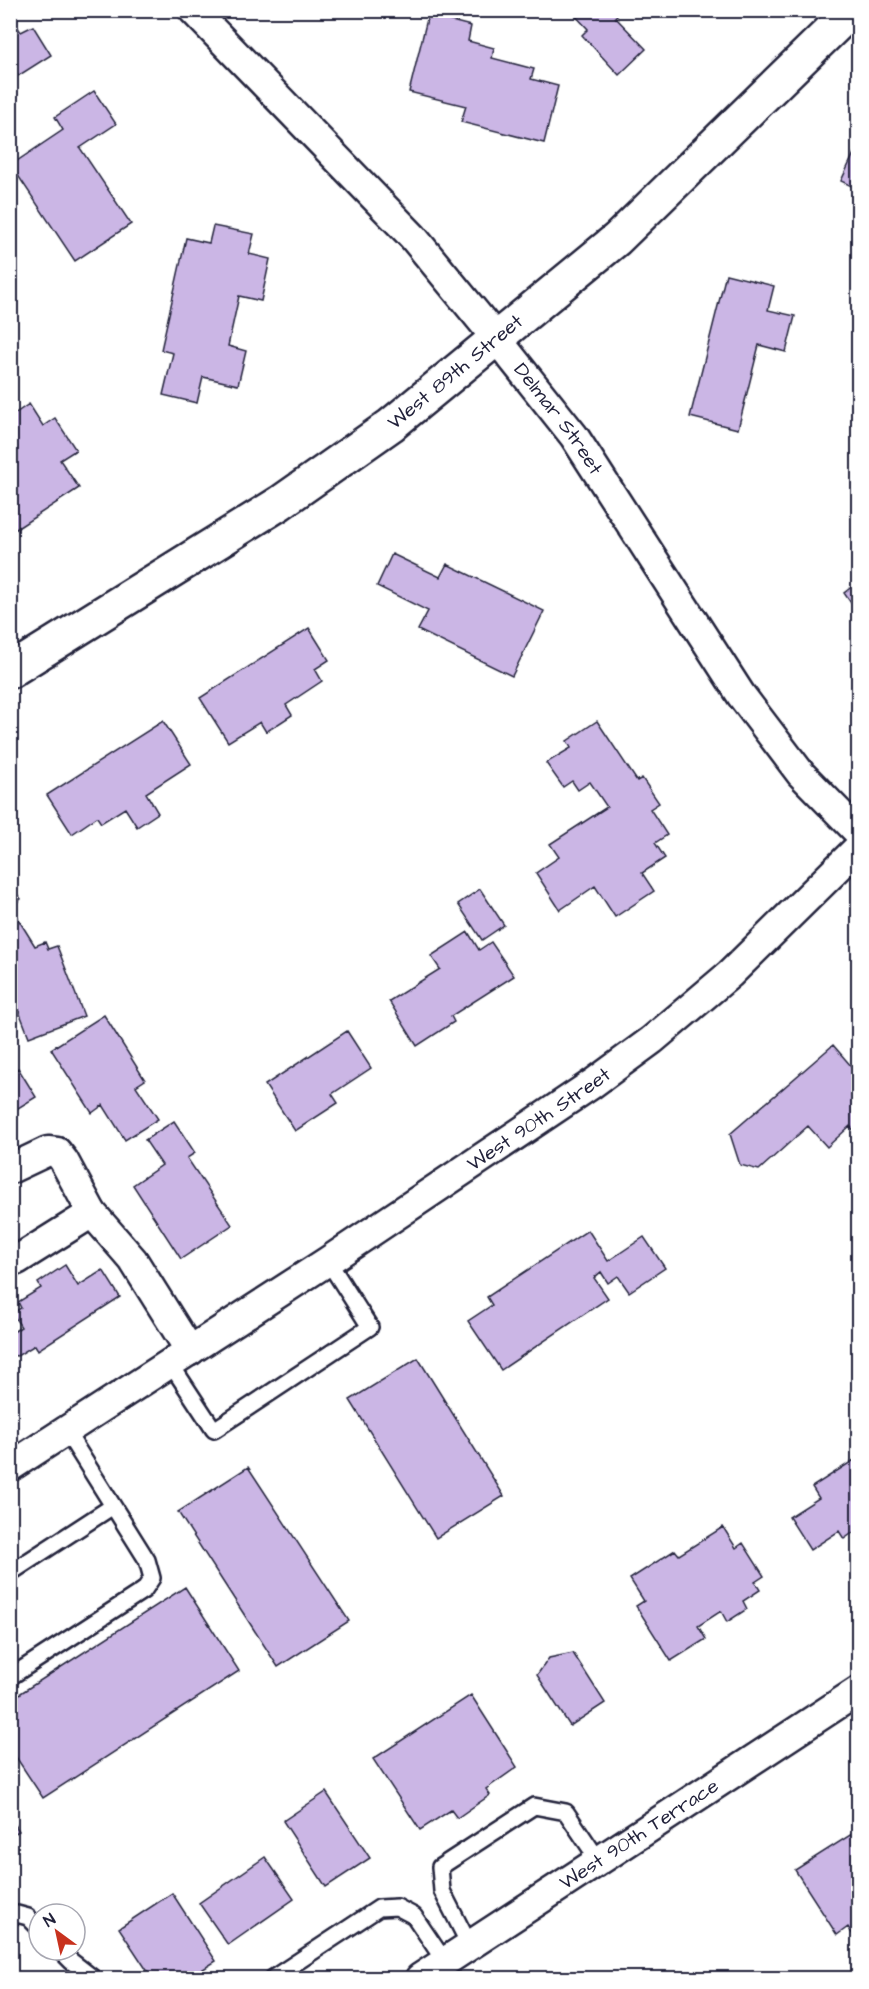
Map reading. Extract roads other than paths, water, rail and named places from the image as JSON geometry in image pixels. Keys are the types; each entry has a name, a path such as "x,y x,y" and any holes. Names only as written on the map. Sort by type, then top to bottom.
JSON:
{"street":[{"name":"Delmar Street","path":"193,10 413,237 496,338 574,436 741,695 801,774 858,832"},
{"name":"West 89th Street","path":"10,671 280,503 391,425 616,239 852,10"},
{"name":"West 90th Street","path":"10,1467 328,1261 592,1084 652,1040 730,974 858,848"},
{"path":"10,1169 48,1151 57,1152 92,1214 133,1260 180,1357"},
{"path":"10,1260 17,1260 92,1214"},
{"name":"West 90th Terrace","path":"420,1978 858,1691"}],"lane":[{"path":"180,1357 214,1430 370,1327 328,1261"},
{"path":"10,1677 144,1590 152,1578 147,1560 66,1431"},
{"path":"10,1573 113,1506"},
{"path":"470,1946 442,1891 440,1867 487,1836 534,1806 566,1812 599,1861"},
{"path":"273,1978 379,1908 398,1907 414,1916 445,1962"},
{"path":"10,1918 17,1914 27,1917"},
{"path":"72,1962 93,1978"}]}
